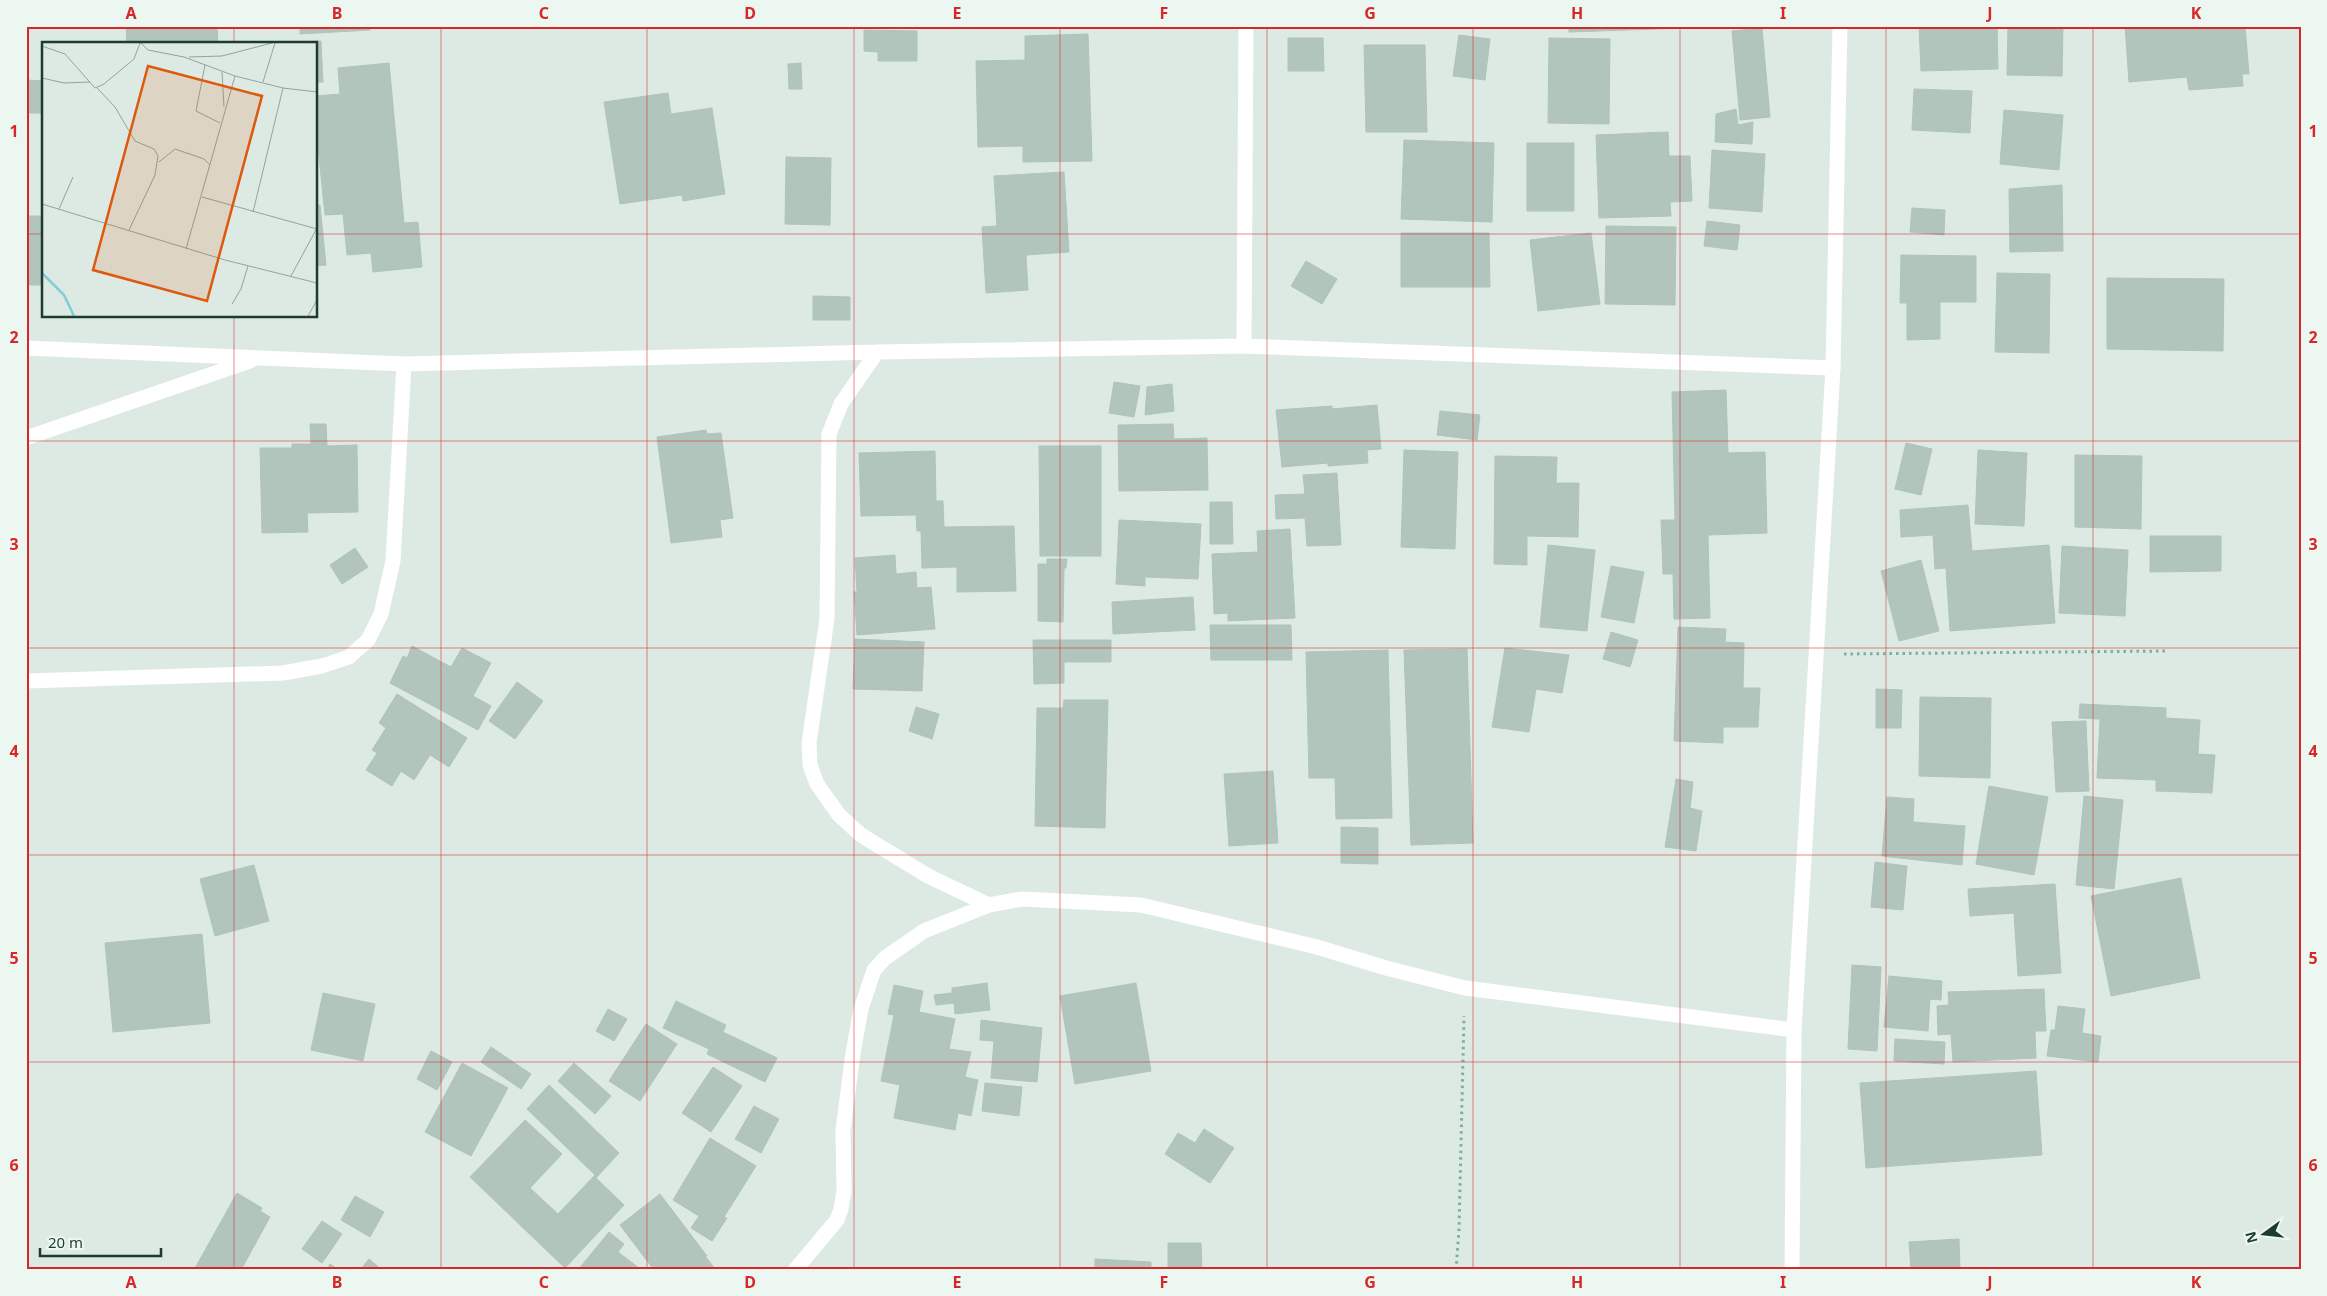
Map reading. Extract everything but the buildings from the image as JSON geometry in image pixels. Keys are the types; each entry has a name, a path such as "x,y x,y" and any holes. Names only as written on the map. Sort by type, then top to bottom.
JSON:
{"street":[{"path":"1244,346 1246,26"},
{"path":"1792,1270 1794,1030 1818,654 1833,368 1840,26"},
{"path":"26,348 404,364 877,352 1244,346 1833,368"},
{"path":"877,352 841,404 829,434 827,619 809,743 810,765 817,784 839,815 861,835 928,876 989,905"},
{"path":"26,438 258,358"},
{"path":"26,682 283,673 322,666 349,657 368,640 381,614 393,561 404,364"},
{"path":"795,1270 837,1220 841,1209 844,1191 843,1130 853,1053 860,1009 874,970 885,958 924,930 989,905 1022,900 1141,905 1318,947 1386,968 1465,988 1794,1030"}],"path":[{"path":"1818,654 2166,651"},
{"path":"1456,1270 1459,1230 1465,988"}]}
